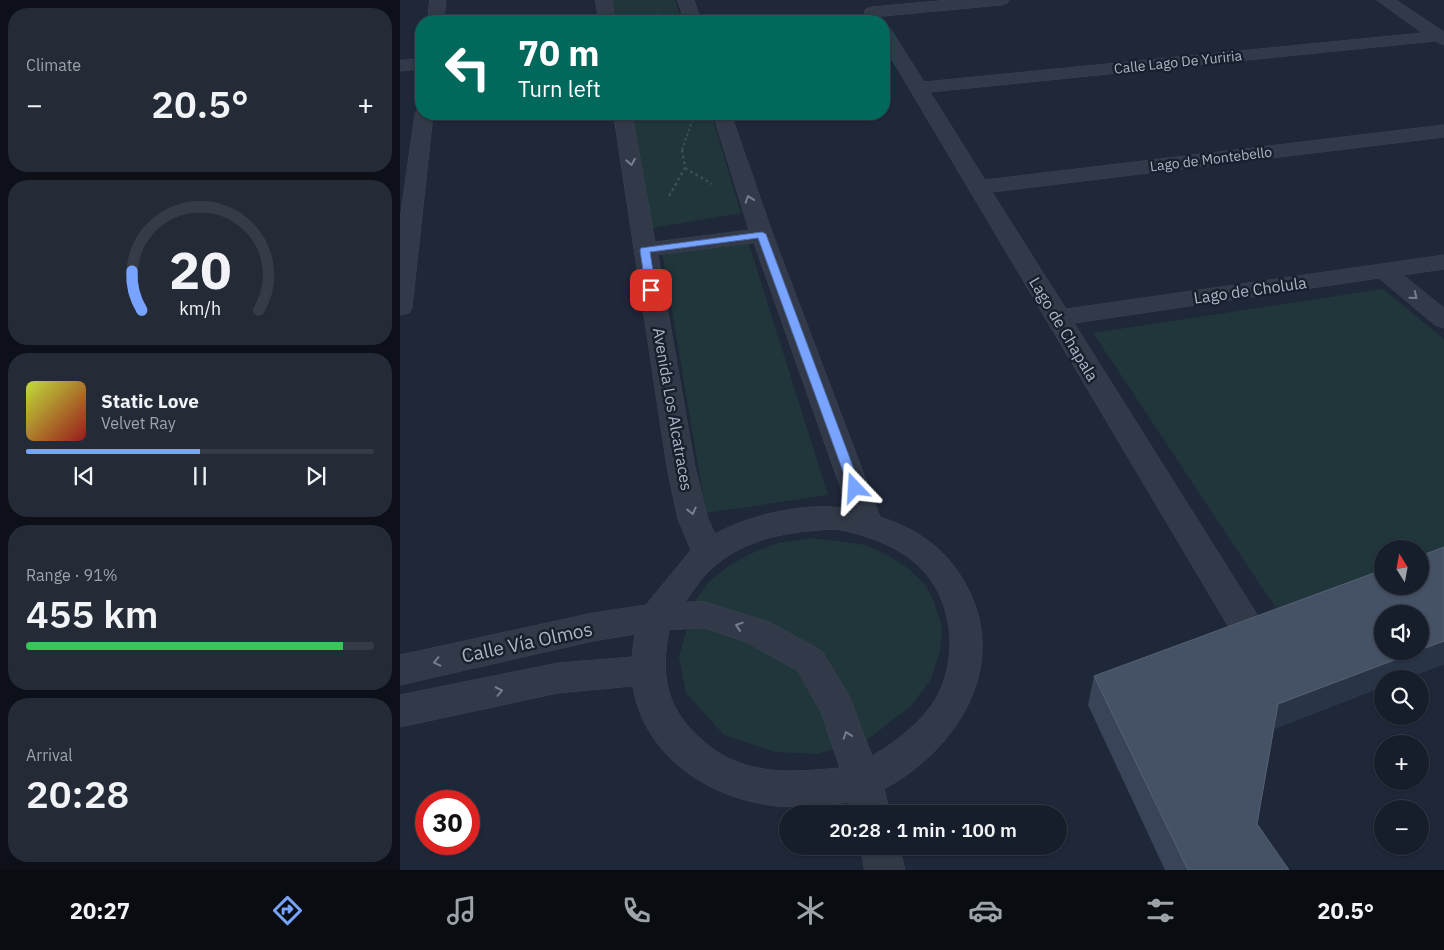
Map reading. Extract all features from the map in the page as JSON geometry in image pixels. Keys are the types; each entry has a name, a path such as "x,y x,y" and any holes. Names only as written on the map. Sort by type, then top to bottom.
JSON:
{"street":[{"path":"437,15 438,0"},
{"path":"604,0 606,15"},
{"path":"686,0 691,15"},
{"path":"882,15 1001,0"},
{"path":"1385,0 1441,38"},
{"name":"Calle Lago De Yuriria","path":"918,88 1441,38"},
{"name":"Lago de Chapala","path":"890,42 1246,626"},
{"path":"400,66 415,65"},
{"path":"400,308 410,150 422,120"},
{"name":"Avenida Los Alcatraces","path":"624,120 681,467 693,519 708,554"},
{"path":"724,120 762,234 868,524"},
{"name":"Lago de Montebello","path":"978,187 1444,131"},
{"path":"645,250 762,234"},
{"name":"Lago de Cholula","path":"1057,318 1384,271 1440,267"},
{"path":"1384,271 1444,320"},
{"path":"836,518 868,524 900,537 927,555 949,580 963,609 968,642 964,676 948,710 923,740 867,797 752,785 709,768 676,741 655,707 647,670 651,636 656,617 698,562 708,554 738,537 769,525 803,519 836,518"},
{"path":"656,617 705,616 757,632 810,661 837,707 867,797"},
{"name":"Calle Vía Olmos","path":"400,670 593,626 656,617"},
{"path":"400,711 558,678 647,670"},
{"path":"882,855 886,870"}],"path":[{"path":"639,208 667,198 686,168 681,152 692,120"}],"green space":[{"path":"612,0 675,0 680,15 615,15"},
{"path":"633,120 713,120 741,213 652,228"},
{"path":"747,238 828,495 706,513 662,251"},
{"path":"1383,289 1444,339 1444,585 1429,591 1429,540 1374,540 1374,595 1417,595 1391,605 1374,605 1374,611 1297,640 1093,333"},
{"path":"812,538 866,545 889,556 909,569 926,586 934,602 942,627 940,651 931,679 911,706 867,740 817,754 775,752 724,735 686,693 679,657 695,601 708,583 727,567 750,554 778,543"}],"building":[{"path":"1444,547 1444,641 1429,647 1429,605 1374,605 1374,660 1394,660 1278,704 1257,824 1289,870 1188,870 1094,676 1374,573 1374,595 1429,595 1429,553"}],"route":[{"path":"651,290 645,250 762,234 855,488"}]}
